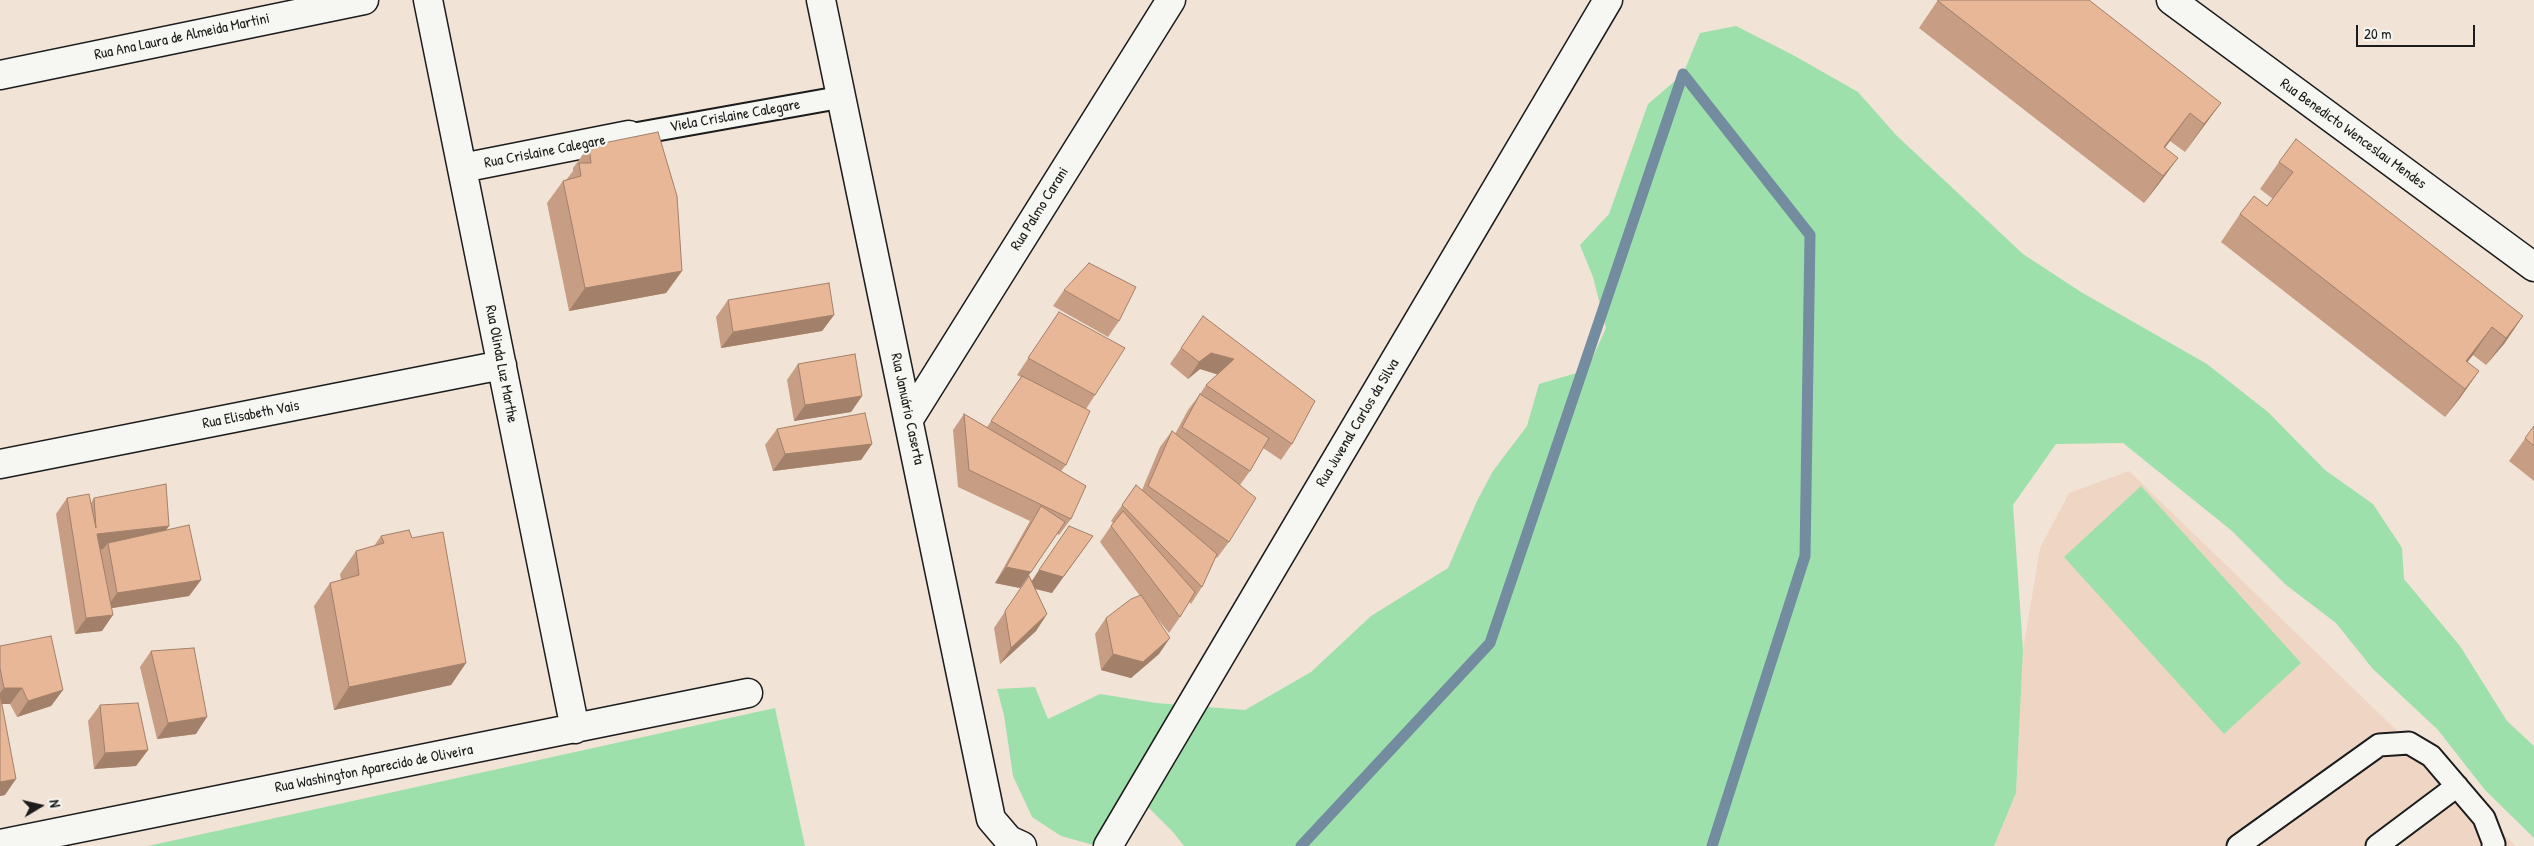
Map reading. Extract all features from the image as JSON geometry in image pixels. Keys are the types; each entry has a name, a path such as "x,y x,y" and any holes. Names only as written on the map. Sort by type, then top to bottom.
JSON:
{"street":[{"name":"Rua Ana Laura de Almeida Martini","path":"0,75 364,0"},
{"name":"Rua Olinda Luz Marthe","path":"428,0 575,729"},
{"name":"Rua Januário Caserta","path":"821,0 991,819 1009,840 1022,846"},
{"name":"Rua Palmo Carani","path":"909,419 1171,0"},
{"name":"Rua Juvenal Carlos da Silva","path":"1108,846 1608,0"},
{"name":"Rua Benedicto Wenceslau Mendes","path":"2172,0 2534,267"},
{"name":"Rua Crislaine Calegare","path":"462,168 628,135"},
{"name":"Rua Elisabeth Vais","path":"0,464 502,365"},
{"name":"Rua Washington Aparecido de Oliveira","path":"0,844 748,693"}],"lane":[{"name":"Viela Crislaine Calegare","path":"628,135 842,97"},
{"path":"2238,846 2379,745 2409,744 2431,756 2484,818 2494,844 2493,846"},
{"path":"2377,846 2457,786"}],"shaded area":[{"path":"2129,471 2516,846 1994,846 2016,793 2023,650 2040,548 2069,493"}],"green space":[{"path":"1736,26 1793,55 1858,92 1896,135 2023,254 2081,292 2207,364 2268,412 2325,470 2373,504 2402,548 2404,579 2460,646 2507,721 2534,746 2534,838 2485,790 2438,730 2372,668 2336,623 2286,585 2232,531 2123,443 2056,444 2013,505 2023,650 2016,793 1994,846 1184,846 1173,832 1134,793 1097,846 1061,836 1032,817 1013,776 1004,715 997,689 1035,687 1048,719 1100,694 1156,703 1245,710 1311,672 1371,616 1448,568 1477,501 1493,471 1527,426 1539,384 1587,370 1606,328 1593,277 1580,245 1609,214 1648,104 1683,74 1700,33"},
{"path":"2141,486 2301,663 2224,734 2064,557"},
{"path":"775,708 805,846 148,846"}],"building":[{"path":"1938,0 2089,0 2221,103 2204,124 2190,113 2164,147 2178,158 2163,176"},
{"path":"658,132 677,196 682,271 585,288 563,181 581,176 579,163 591,163 589,146"},
{"path":"2296,139 2523,316 2506,338 2492,327 2466,361 2479,371 2465,389 2240,214 2254,196 2267,206 2293,172 2279,162"},
{"path":"1089,263 1136,287 1119,321 1064,290"},
{"path":"829,283 834,315 733,332 728,300"},
{"path":"1059,312 1125,348 1095,395 1028,358"},
{"path":"1203,316 1315,401 1292,444 1206,385 1234,359 1211,353 1199,362 1181,348"},
{"path":"855,354 862,396 805,405 798,364"},
{"path":"1022,376 1090,411 1066,465 991,421"},
{"path":"1200,394 1269,438 1250,471 1182,427"},
{"path":"865,413 872,444 785,454 777,429"},
{"path":"964,414 1086,486 1071,519 969,470"},
{"path":"2534,426 2534,446 2525,438"},
{"path":"1172,431 1256,498 1229,542 1148,486"},
{"path":"166,484 169,526 97,534 113,615 86,618 67,498 89,494 96,528 94,498"},
{"path":"1136,485 1217,554 1202,587 1122,505"},
{"path":"1041,506 1065,522 1031,572 1006,567"},
{"path":"1123,511 1195,592 1180,617 1111,526"},
{"path":"189,525 201,580 117,593 108,543"},
{"path":"1069,526 1093,536 1063,577 1039,570"},
{"path":"409,530 412,538 443,532 466,663 349,687 330,583 359,575 356,551 384,543 381,536"},
{"path":"1029,576 1047,614 1011,648 1005,611"},
{"path":"1141,595 1170,638 1143,662 1113,654 1106,618 1131,599"},
{"path":"51,636 63,690 28,701 22,688 4,688 0,668 0,646"},
{"path":"194,648 207,717 168,723 151,651"},
{"path":"0,694 16,779 0,782"},
{"path":"138,703 148,750 105,753 100,705"}],"waterway":[{"path":"1683,74 1810,235 1805,556 1712,846"},
{"path":"1301,846 1490,643 1683,74"}]}
